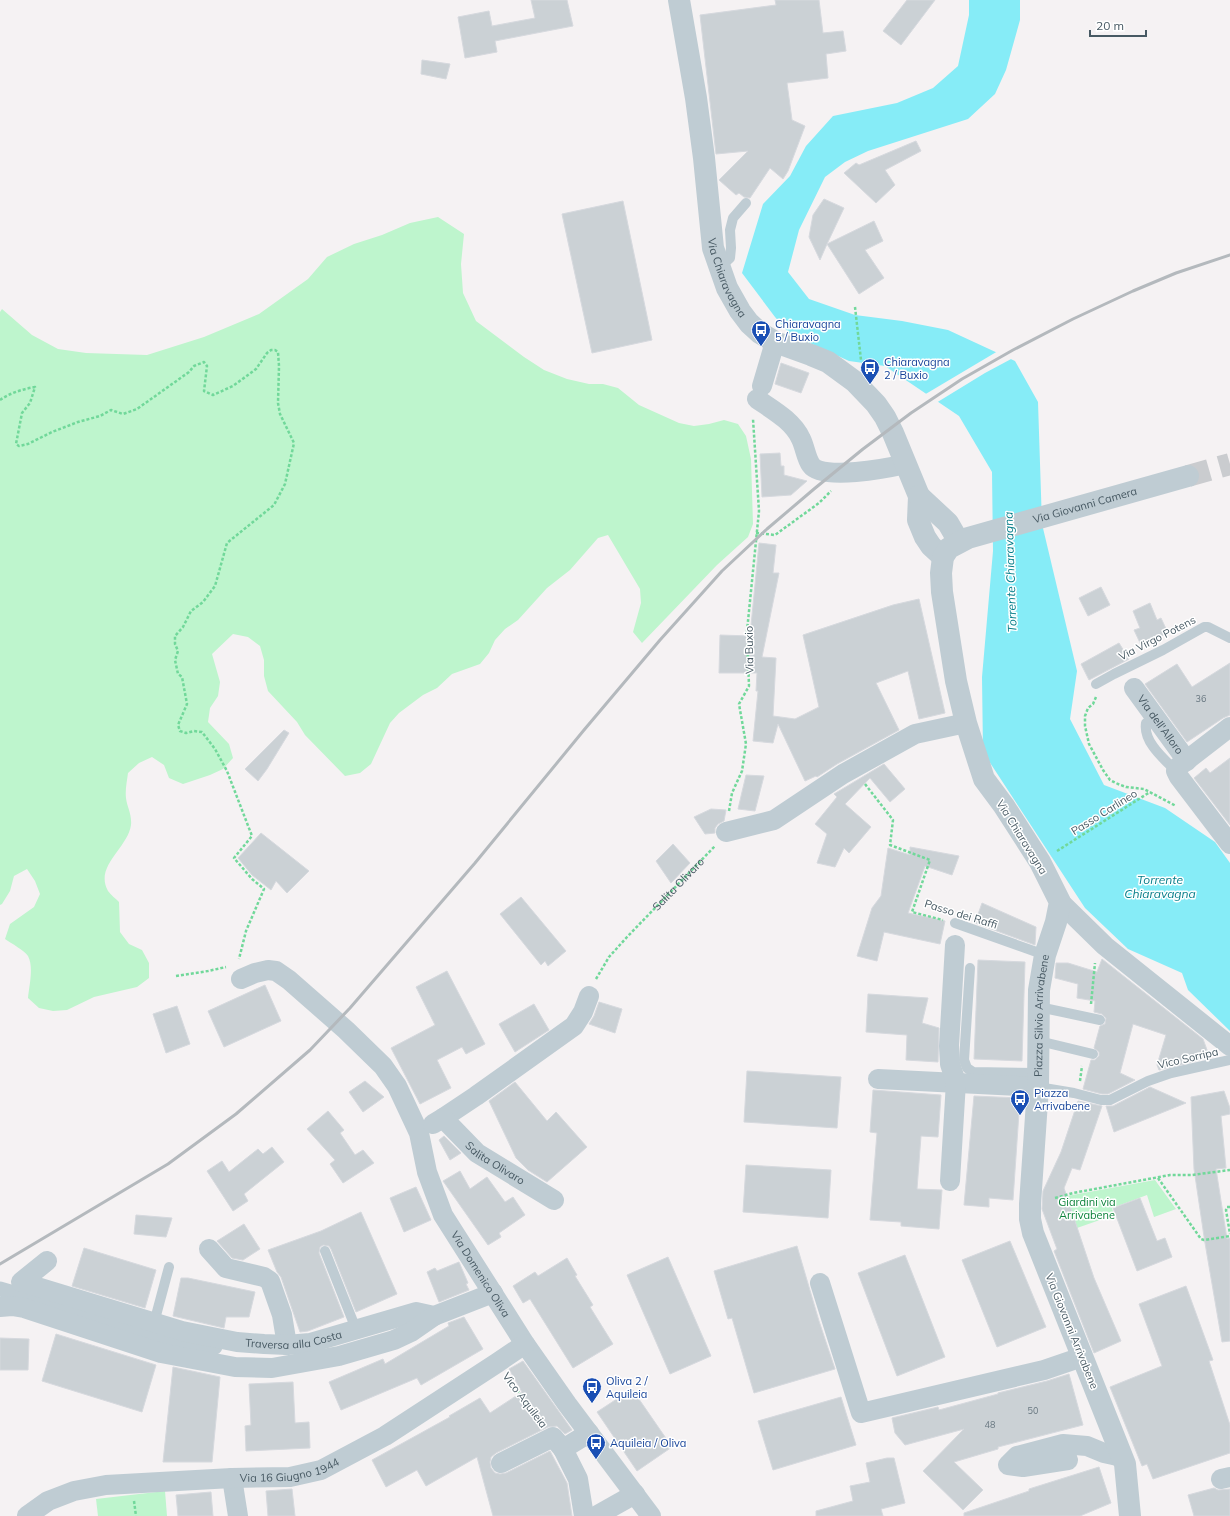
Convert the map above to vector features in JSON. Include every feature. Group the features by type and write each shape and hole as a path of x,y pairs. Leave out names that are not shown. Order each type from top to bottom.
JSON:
{"street":[{"name":"Via Chiaravagna","path":"679,0 699,120 713,248 727,288 748,323 760,333 775,342 811,354 828,362 864,391 885,417 919,496 918,520 925,537 931,546 943,557 941,573 942,592 956,681 966,723 984,779 1004,806 1040,862 1060,902 1105,946 1230,1046"},
{"path":"775,342 760,392 790,422 801,438 811,466 823,473 880,469 906,464"},
{"name":"Via Giovanni Camera","path":"968,538 1188,476"},
{"name":"Via Chiaravagna","path":"919,496 948,523 968,538"},
{"path":"943,557 949,548 968,538"},
{"name":"Via dell'Alloro","path":"1134,688 1181,766"},
{"path":"726,832 774,820 854,768 915,734 966,723"},
{"name":"Via dell'Alloro","path":"1230,727 1181,766 1179,777 1230,844"},
{"name":"Piazza Silvio Arrivabene","path":"1030,1204 1038,1080 1039,990 1045,955 1056,922 1060,902"},
{"path":"950,1181 956,1082 950,1064 949,1046 955,945"},
{"name":"Via Domenico Oliva","path":"236,970 255,973 268,970 276,971 289,980 346,1030 383,1066 397,1086 419,1133 427,1172 443,1215 525,1344 567,1404 634,1494"},
{"path":"419,1133 476,1096 574,1026 583,1012 589,996"},
{"path":"878,1078 956,1082 1038,1080"},
{"name":"Salita Olivaro","path":"443,1118 477,1153 554,1200"},
{"name":"Via Giovanni Arrivabene","path":"1030,1204 1030,1219 1033,1233 1125,1464 1130,1516"},
{"path":"47,1261 21,1282 182,1331 237,1342 287,1345 282,1315 270,1281 264,1277 226,1268 209,1249"},
{"path":"820,1283 861,1413 1044,1370 1082,1357"},
{"name":"Traversa alla Costa","path":"0,1289 178,1341 235,1351 282,1350 287,1345 310,1343 416,1312 434,1316"},
{"path":"0,1307 12,1306 24,1308 161,1353 235,1367 272,1368 339,1356 394,1340 411,1332 434,1316 493,1293"},
{"name":"Via 16 Giugno 1944","path":"27,1516 48,1501 74,1491 106,1484 232,1478 290,1477 321,1470 385,1436 525,1344"},
{"path":"584,1516 578,1479 558,1443 589,1433"},
{"name":"Vico Aquileia","path":"501,1463 558,1443"},
{"path":"1068,1460 1023,1467 1008,1465 1016,1456 1063,1444 1086,1446 1122,1456"},
{"path":"232,1478 238,1516"},
{"path":"596,1516 634,1494 651,1516"}],"lane":[{"path":"720,268 730,258 730,230 733,218 746,203"},
{"name":"Via Virgo Potens","path":"1096,684 1163,650 1204,627 1208,627 1230,638"},
{"path":"1146,723 1147,732 1153,745 1181,766"},
{"name":"Passo dei Raffi","path":"955,923 1045,955"},
{"name":"Vico Sorripa","path":"970,968 964,1060 967,1068 973,1072 1038,1080 1074,1093 1101,1100 1110,1100 1148,1081 1171,1072 1230,1060"},
{"path":"1039,1007 1100,1020"},
{"path":"1039,1041 1092,1054"},
{"path":"325,1251 356,1329"},
{"path":"154,1323 169,1267"}],"path":[{"path":"855,307 864,391"},
{"path":"0,400 7,395 35,387 30,403 22,413 16,444 19,446 28,444 52,432 78,422 100,416 111,410 123,414 137,409 189,372 194,366 204,362 207,366 204,391 213,395 233,386 256,369 267,353 271,350 278,352 278,403 280,414 294,443 286,484 274,505 227,543 214,586 203,602 192,611 183,627 175,636 175,644 178,651 176,660 178,674 182,678 187,704 178,725 180,731 186,733 194,731 202,732 215,749 227,771 252,836 243,849 234,858 252,879 264,888 263,894 246,931 236,970 208,971 176,976"},
{"name":"Via Buxio","path":"726,832 732,793 742,771 746,744 740,704 749,686 747,630 759,511 753,413 760,392"},
{"path":"756,533 775,535 819,503 852,472"},
{"name":"Passo Carlineo","path":"1040,862 1150,792 1144,789 1126,787 1110,780 1089,744 1086,735 1085,716 1088,708 1096,699 1094,688 1096,684"},
{"name":"Passo dei Raffi","path":"854,768 893,820 890,845 930,860 912,912 955,923"},
{"name":"Salita Olivaro","path":"589,996 609,957 638,925 708,854 726,832"},
{"path":"1055,1198 1073,1193 1170,1175 1192,1175 1230,1170"},
{"path":"1158,1178 1201,1239 1204,1240 1230,1235 1226,1210 1227,1207 1230,1207"},
{"name":"Vico Aquileia","path":"497,1363 558,1443"}],"green space":[{"path":"438,217 464,234 461,264 463,293 476,321 524,357 544,370 567,379 589,384 603,384 618,388 639,405 679,423 694,426 724,420 738,424 746,436 751,459 753,524 748,537 717,565 642,643 633,632 641,603 640,589 608,535 598,538 570,570 547,588 518,620 505,629 495,640 489,653 480,664 452,674 437,688 423,695 399,713 390,723 371,764 360,773 345,776 305,735 297,722 268,691 264,676 264,660 260,646 248,637 233,634 212,654 220,682 218,696 210,708 208,722 229,744 233,758 223,769 183,784 169,778 164,765 152,757 139,763 128,773 126,795 131,817 131,825 124,842 108,865 105,873 105,882 108,891 119,902 120,932 129,944 142,950 149,963 149,978 137,987 94,997 67,1010 53,1011 39,1008 28,998 31,971 30,960 21,949 5,939 10,924 34,907 40,894 35,881 27,869 14,876 10,891 0,905 0,312 2,309 32,335 58,349 86,353 147,355 204,337 259,314 308,279 327,257 354,244 382,235 410,223"},
{"name":"Giardini via Arrivabene","path":"1155,1180 1176,1209 1154,1217 1147,1195 1112,1208 1114,1215 1077,1228 1067,1196"},
{"path":"165,1491 167,1516 98,1516 96,1499"}],"water":[{"name":"Torrente Chiaravagna","path":"969,0 1020,0 1020,20 1006,70 995,94 968,119 868,151 845,162 825,177 799,230 788,272 809,299 855,315 902,321 948,330 1015,361 1038,402 1042,524 1077,671 1070,719 1104,785 1165,808 1215,842 1230,863 1230,1031 1188,990 1182,973 1128,949 1085,908 983,752 982,677 993,551 992,472 959,416 885,366 849,361 790,334 775,317 742,273 763,204 790,176 806,146 833,116 897,103 933,88 958,66 969,15"}],"pier":[{"path":"998,351 1013,358 936,403 924,395"}],"building":[{"path":"531,0 567,0 573,26 495,41 497,52 465,58 458,17 489,11 492,26 535,18"},
{"path":"775,0 819,0 823,33 843,31 846,51 826,54 828,78 787,83 792,120 805,126 788,171 783,179 770,168 750,198 744,197 739,193 736,195 719,180 748,151 716,154 700,15 776,5"},
{"path":"907,0 935,0 901,45 883,31"},
{"path":"422,60 450,64 446,79 421,74"},
{"path":"916,141 921,151 885,170 895,185 876,203 844,173 856,163 859,165"},
{"path":"824,199 844,208 820,260 809,237 813,215"},
{"path":"623,201 652,340 592,353 562,214"},
{"path":"874,221 883,241 865,250 884,278 859,294 827,244"},
{"path":"781,363 809,373 801,393 775,384"},
{"path":"780,453 781,466 784,466 784,475 807,481 791,495 762,497 760,454"},
{"path":"759,543 776,545 773,573 779,573 762,657 776,658 773,716 795,719 819,707 803,635 893,605 919,599 945,713 919,719 908,671 876,683 899,730 837,764 817,777 816,776 805,781 778,724 773,743 753,741 758,691 756,691 757,673 719,673 720,635 750,636"},
{"path":"1101,587 1110,605 1088,616 1079,598"},
{"path":"1150,603 1157,620 1161,618 1168,633 1141,645 1134,630 1140,628 1133,611"},
{"path":"1119,643 1129,659 1089,680 1081,664"},
{"path":"1230,663 1230,715 1187,742 1145,684 1177,664 1192,687"},
{"path":"284,730 289,733 258,781 245,769"},
{"path":"1230,758 1230,825 1194,778 1206,768 1210,773"},
{"path":"884,764 905,789 890,802 870,778 845,804 871,827 849,853 844,848 835,867 817,863 827,834 815,824 837,797 834,794"},
{"path":"746,775 764,776 755,811 738,809"},
{"path":"711,809 726,810 724,821 718,824 715,828 715,833 705,834 694,817"},
{"path":"261,833 309,871 287,893 276,881 271,890 252,875 238,858"},
{"path":"673,844 690,863 671,883 656,861"},
{"path":"910,847 959,856 952,875 925,866 908,913 945,921 940,944 884,932 877,961 857,956 872,908 881,896 888,848 910,855"},
{"path":"521,897 566,951 548,966 545,961 541,965 500,914"},
{"path":"982,903 1036,927 1035,945 975,923"},
{"path":"1102,959 1203,1039 1210,1058 1159,1070 1157,1065 1166,1035 1133,1024 1120,1073 1135,1080 1108,1094 1083,1089 1091,1060 1095,1060 1099,1056 1099,1052 1094,1048 1100,1026 1105,1024 1106,1018 1102,1014 1094,1012 1095,1001 1077,998 1078,984 1055,978 1056,963 1068,963 1097,972"},
{"path":"978,960 1025,962 1022,1061 974,1059"},
{"path":"447,971 485,1044 466,1054 462,1047 437,1060 451,1088 420,1104 391,1048 435,1025 416,987"},
{"path":"265,985 281,1021 224,1047 208,1011"},
{"path":"868,994 928,998 922,1023 939,1028 938,1062 906,1060 907,1035 866,1032"},
{"path":"599,1002 622,1009 615,1033 589,1024 594,1016"},
{"path":"534,1004 549,1030 515,1052 499,1024"},
{"path":"177,1006 190,1044 166,1053 153,1014"},
{"path":"747,1071 841,1077 837,1128 744,1122"},
{"path":"365,1081 384,1097 363,1112 349,1092"},
{"path":"515,1082 547,1121 556,1112 587,1147 547,1182 528,1170 516,1158 489,1101"},
{"path":"1150,1087 1186,1103 1114,1132 1106,1106 1113,1106"},
{"path":"873,1090 941,1095 938,1137 921,1136 917,1189 942,1190 939,1229 901,1226 901,1222 870,1220 877,1133 870,1132"},
{"path":"1224,1091 1230,1108 1230,1114 1221,1116 1226,1168 1216,1169 1227,1239 1230,1238 1230,1341 1222,1342 1194,1169 1191,1097"},
{"path":"974,1096 1020,1098 1013,1200 989,1198 989,1207 964,1205"},
{"path":"1078,1101 1102,1106 1080,1170 1072,1168 1064,1188 1094,1278 1121,1341 1094,1353 1054,1251 1057,1249 1042,1209 1043,1191 1061,1152"},
{"path":"328,1111 344,1130 340,1133 355,1155 363,1150 374,1163 343,1183 330,1164 335,1160 307,1129"},
{"path":"444,1136 461,1153 450,1160 439,1140"},
{"path":"272,1147 284,1162 244,1194 248,1201 233,1211 207,1171 222,1161 229,1172 258,1149 263,1154"},
{"path":"746,1165 831,1170 828,1218 743,1212"},
{"path":"460,1171 470,1189 487,1177 505,1202 513,1197 525,1215 499,1233 501,1237 488,1245 443,1181"},
{"path":"416,1187 431,1220 404,1232 390,1198"},
{"path":"1140,1198 1157,1241 1165,1238 1172,1257 1137,1271 1113,1208"},
{"path":"361,1212 397,1294 356,1312 331,1249 329,1246 323,1245 320,1247 319,1253 344,1317 308,1331 300,1332 281,1277 277,1272 268,1250 321,1231"},
{"path":"136,1215 172,1218 166,1237 134,1234"},
{"path":"244,1224 260,1249 243,1260 232,1258 217,1241"},
{"path":"1010,1241 1046,1327 997,1347 962,1260"},
{"path":"797,1246 835,1369 754,1393 732,1318 728,1319 714,1271"},
{"path":"84,1248 156,1270 145,1308 72,1286"},
{"path":"905,1255 945,1357 897,1376 858,1273"},
{"path":"668,1257 711,1356 670,1374 627,1275"},
{"path":"567,1258 577,1275 575,1276 593,1305 590,1307 613,1344 573,1368 530,1299 523,1303 513,1286 535,1272 538,1276"},
{"path":"459,1262 468,1283 466,1284 469,1290 439,1302 427,1272 435,1268 437,1271"},
{"path":"181,1278 188,1278 255,1292 249,1317 226,1317 224,1328 173,1316"},
{"path":"1186,1286 1213,1360 1209,1361 1230,1425 1230,1453 1153,1479 1147,1464 1142,1466 1110,1387 1162,1366 1139,1304"},
{"path":"464,1317 483,1349 421,1385 417,1378 341,1410 329,1382 383,1359 385,1364 449,1326 448,1323"},
{"path":"56,1334 156,1365 142,1412 42,1381"},
{"path":"0,1338 29,1339 28,1370 0,1370"},
{"path":"523,1361 572,1430 565,1434 557,1426 548,1427 496,1453 491,1457 491,1468 495,1473 506,1473 550,1451 567,1483 572,1516 493,1516 477,1457 426,1486 417,1470 386,1487 372,1460 450,1417 449,1416 480,1398 490,1413 522,1392 509,1369"},
{"path":"173,1367 220,1377 212,1462 163,1462"},
{"path":"1069,1374 1083,1425 998,1447 998,1449 954,1462 983,1490 963,1510 923,1471 964,1429 905,1445 895,1433 892,1418 938,1407 939,1410"},
{"path":"293,1382 295,1423 309,1422 310,1448 246,1451 245,1426 251,1425 249,1384"},
{"path":"632,1389 672,1447 637,1471 597,1412"},
{"path":"841,1397 856,1445 773,1470 758,1421"},
{"path":"887,1458 894,1458 905,1503 881,1509 883,1516 816,1516 816,1511 853,1501 850,1486 870,1482 866,1463"},
{"path":"1099,1467 1111,1503 1080,1516 964,1516 964,1513 1029,1491 1029,1489"},
{"path":"1214,1488 1218,1490 1230,1489 1230,1516 1194,1516 1188,1495"},
{"path":"292,1489 295,1516 268,1516 266,1491"},
{"path":"211,1492 213,1516 178,1516 176,1495"}],"tunnel":[{"path":"1188,476 1230,464"}],"railway":[{"path":"0,1264 168,1164 236,1114 310,1050 350,1008 475,863 660,640 722,571 767,529 814,489 863,449 911,413 962,379 1013,350 1073,319 1133,291 1176,273 1230,255"}],"place":[{"name":"Chiaravagna 5 / Buxio","path":"761,347"},
{"name":"Chiaravagna 2 / Buxio","path":"870,385"},
{"name":"Piazza Arrivabene","path":"1020,1116"},
{"name":"Oliva 2 / Aquileia","path":"592,1404"},
{"name":"Aquileia / Oliva","path":"596,1460"}]}
